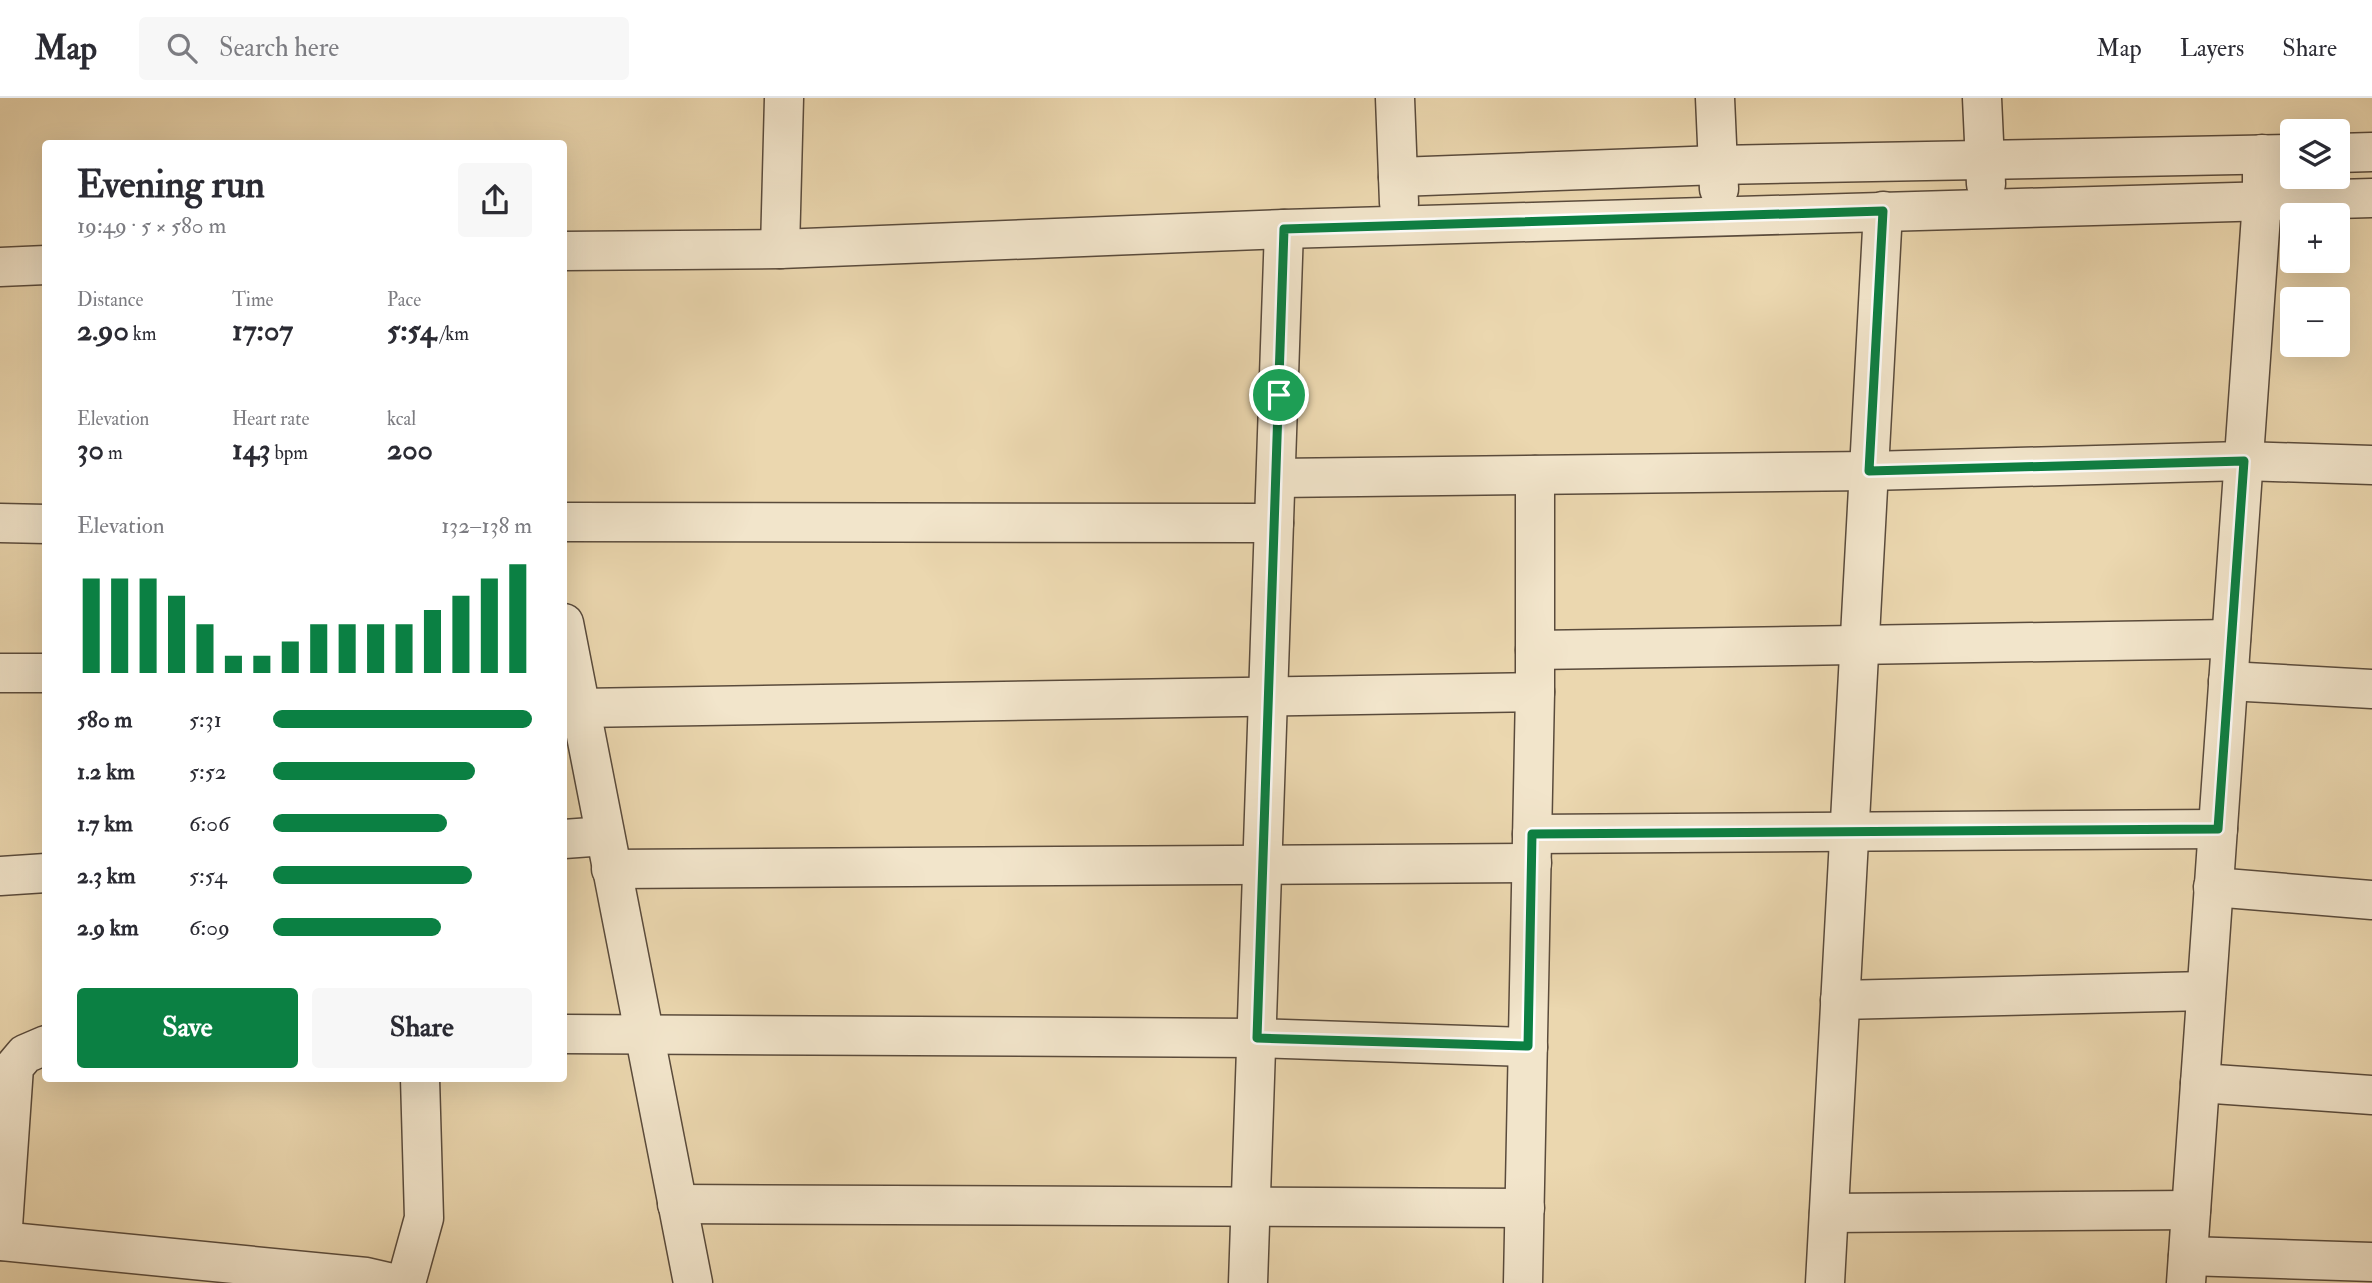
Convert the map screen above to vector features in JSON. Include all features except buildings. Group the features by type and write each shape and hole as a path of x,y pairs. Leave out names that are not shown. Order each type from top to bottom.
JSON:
{"street":[{"path":"780,249 784,98"},
{"path":"1395,98 1399,226"},
{"path":"1715,98 1720,216"},
{"path":"1982,98 1987,207"},
{"path":"2350,153 2372,152"},
{"path":"1398,177 1718,165 2277,154 2262,201 2187,1270 2372,1262"},
{"path":"567,251 780,249 1284,229 2372,198"},
{"path":"1825,1283 1883,211"},
{"path":"1248,1283 1284,229"},
{"path":"0,267 42,265"},
{"path":"1276,478 1869,471 2244,461 2372,465"},
{"path":"1523,1283 1535,692 1535,475"},
{"path":"567,522 1274,523"},
{"path":"0,523 42,524"},
{"path":"1535,650 2231,639"},
{"path":"568,671 580,708 693,1283"},
{"path":"0,673 42,673"},
{"path":"2228,681 2372,689"},
{"path":"580,708 1535,692"},
{"path":"567,840 608,852 1263,865 1850,832 2218,829"},
{"path":"0,876 42,873"},
{"path":"2213,887 2372,900"},
{"path":"1840,1000 2206,991"},
{"path":"567,1034 643,1032 1257,1038 1528,1046"},
{"path":"42,1047 25,1054 14,1067 1,1241 270,1275 392,1283"},
{"path":"406,1283 424,1218 420,1082"},
{"path":"2200,1083 2372,1095"},
{"path":"677,1204 1525,1208"},
{"path":"1829,1213 2190,1210"}],"route":[{"path":"1883,211 1869,471 2244,461 2218,829 1532,834 1528,1046 1257,1038 1279,395 1284,229 1883,211"}]}
